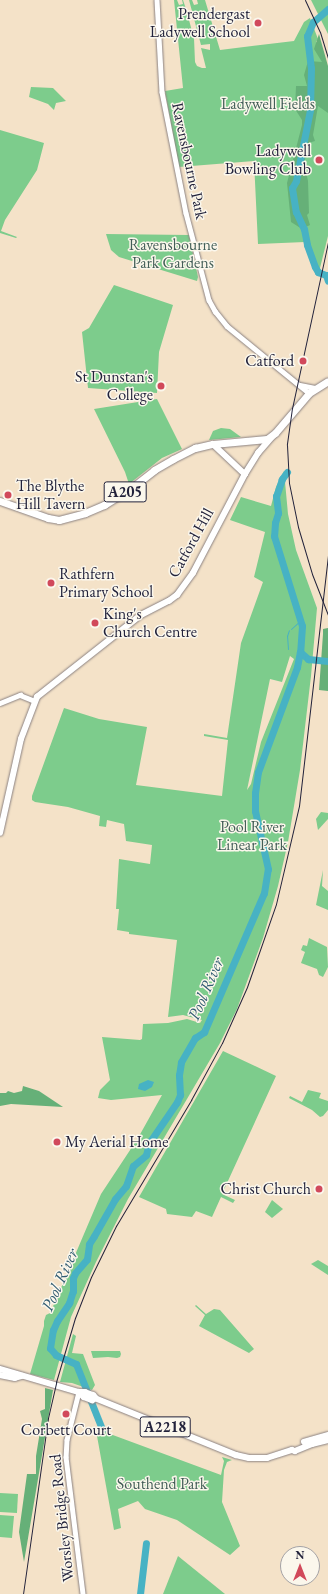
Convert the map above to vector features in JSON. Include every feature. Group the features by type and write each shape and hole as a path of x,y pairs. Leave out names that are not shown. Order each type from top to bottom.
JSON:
{"highway":[{"name":"Catford Hill","path":"275,432 309,393 328,380"},
{"path":"264,440 275,432"},
{"name":"A205","path":"0,501 48,518 59,520 74,517 104,505 173,459 195,448 213,444 264,440"}],"main road":[{"name":"Catford Hill","path":"258,453 275,432"},
{"name":"Catford Hill","path":"35,700 42,692 64,677 141,615 169,601 177,595 193,573 244,474 258,453 264,440"},
{"path":"213,444 244,474"},
{"path":"0,833 21,739 35,700"},
{"name":"A2218","path":"0,1369 79,1392 85,1392 240,1456 263,1459 328,1440"},
{"name":"A2218","path":"0,1375 15,1378 22,1376"},
{"name":"A2218","path":"79,1392 84,1397 92,1400 94,1396"},
{"name":"A2218","path":"292,1450 303,1443 328,1435"}],"street":[{"name":"Ravensbourne Park","path":"157,0 162,92 186,213 209,300 215,311 227,326 269,362 300,384 309,393"},
{"name":"Ravensbourne Park","path":"300,384 315,388"},
{"path":"0,703 20,695 35,700"},
{"name":"Worsley Bridge Road","path":"79,1392 67,1440 66,1457 83,1594"}],"green space":[{"name":"Ladywell Fields","path":"174,0 177,0 179,5 183,4 183,0 186,9 184,9 183,6 179,8 181,14 187,13 194,38 195,62 197,66 202,68 206,68 201,48 210,50 210,44 201,45 189,0 192,0 194,5 198,4 197,0 205,0 220,50 294,41 304,22 310,18 318,39 316,42 320,45 328,71 328,236 318,276 311,262 305,242 258,244 254,161 179,167 165,91 183,88"},
{"path":"311,0 328,0 328,34"},
{"path":"319,34 328,66 328,113 318,106 313,135 315,141 308,143 303,170 306,171 308,181 309,213 307,215 310,225 302,229 291,222 287,183 302,125 302,120 295,109 296,86 307,86 304,75 308,61 322,62 314,49"},
{"path":"31,87 53,88 66,101 56,103 54,110 48,104 29,97"},
{"path":"0,130 44,143 37,170 5,220 1,231 17,237 16,238 0,233"},
{"name":"Ravensbourne Park Gardens","path":"106,234 189,235 198,277 197,281 119,257 111,250"},
{"path":"114,285 173,305 159,352 157,393 88,388 82,332 89,328"},
{"path":"157,399 182,449 162,458 129,484 125,472 94,409"},
{"path":"221,428 230,429 241,437 209,440 213,431"},
{"name":"Pool River Linear Park","path":"284,471 288,514 296,550 317,608 300,770 288,842 278,886 263,938 237,1009 220,1043 128,1199 96,1262 71,1317 54,1380 30,1374 46,1315 50,1313 101,1194 138,1138 162,1095 111,1100 98,1098 100,1090 110,1080 102,1037 140,1040 142,1039 143,1024 168,1023 187,1019 200,1023 202,1020 183,1015 168,1017 177,940 129,934 129,932 117,930 119,909 116,909 119,859 150,864 152,845 126,841 124,824 107,820 106,827 99,826 100,816 68,807 35,802 32,800 32,796 64,708 99,719 147,727 136,785 222,796 228,740 204,736 204,734 227,738 241,643 263,582 254,577 265,532 230,520 241,497 271,506 276,487","holes":["290,656 294,659 261,742 251,784 247,790 270,679 282,682"]},
{"path":"328,628 328,691 319,690 323,629"},
{"path":"321,812 328,813 328,819 318,830 316,819"},
{"path":"323,870 322,886 328,891 328,910 316,905"},
{"path":"309,938 327,947 328,967 323,977 319,975 317,969 301,963 305,952 301,950 303,945 307,946"},
{"path":"223,1051 276,1076 222,1194 235,1200 233,1203 221,1197 212,1217 196,1211 192,1217 167,1214 166,1209 139,1197"},
{"path":"23,1086 39,1091 63,1107 11,1104 0,1106 0,1093 6,1093 8,1091 14,1093 22,1091"},
{"path":"308,1090 321,1093 319,1098 328,1101 328,1110 323,1116 320,1117 312,1110 289,1098 290,1096 302,1102"},
{"path":"272,1200 283,1209 272,1218 265,1212"},
{"path":"318,1260 328,1266 328,1275 311,1264"},
{"path":"196,1305 206,1314 214,1309 220,1310 254,1349 249,1353 199,1326 205,1315 195,1306"},
{"path":"73,1334 76,1336 72,1353 83,1354 95,1385 92,1390 72,1383 60,1382"},
{"path":"91,1351 120,1351 121,1354 120,1357 117,1358 93,1358"},
{"path":"45,1388 53,1390 24,1562 19,1532 27,1474 36,1474 36,1456 42,1419 40,1411 45,1409"},
{"name":"Southend Park","path":"102,1431 221,1475 224,1461 222,1457 232,1460 227,1462 224,1470 222,1502 240,1546 230,1555 177,1520 145,1509 138,1501 118,1509 121,1528 114,1530 97,1436"},
{"path":"0,1493 18,1494 17,1513 0,1512"},
{"path":"0,1515 14,1516 12,1538 0,1537"},
{"path":"178,1556 225,1594 163,1594"}],"water":[{"path":"148,1080 154,1082 152,1087 145,1091 138,1089 139,1084"}],"waterway":[{"path":"328,9 313,22 307,36 311,68 310,110 296,181 292,188 296,212 304,229 307,245 315,267 318,272 326,275 328,281"},
{"path":"287,472 282,479 276,496 278,513 275,523 274,536 302,626 300,652 308,659 328,661"},
{"path":"291,629 300,621"},
{"path":"288,649 287,636 289,630"},
{"name":"Pool River","path":"102,1429 76,1364 56,1355 50,1348 53,1330 69,1303 73,1291 73,1278 75,1273 87,1259 89,1244 115,1199 126,1186 133,1166 146,1155 149,1143 177,1102 180,1095 179,1075 181,1062 195,1038 204,1032 264,893 268,869 255,811 255,793 258,772 297,667 300,652"},
{"name":"Pool River","path":"140,1594 146,1543"}],"railway":[{"path":"305,0 320,32 328,59"},
{"path":"328,242 292,408 287,445 289,483 298,527 312,574 328,615"},
{"path":"23,1594 48,1418 56,1382 75,1318 91,1277 116,1226 191,1100 222,1043 247,987 276,904 299,806 328,555"}],"place":[{"name":"Prendergast Ladywell School","path":"258,23"},
{"name":"Ladywell Bowling Club","path":"319,160"},
{"name":"Catford","path":"303,361"},
{"name":"St Dunstan's College","path":"161,386"},
{"name":"The Blythe Hill Tavern","path":"8,495"},
{"name":"Rathfern Primary School","path":"51,583"},
{"name":"King's Church Centre","path":"95,623"},
{"name":"My Aerial Home","path":"57,1142"},
{"name":"Christ Church","path":"319,1189"},
{"name":"Corbett Court","path":"66,1414"}]}
